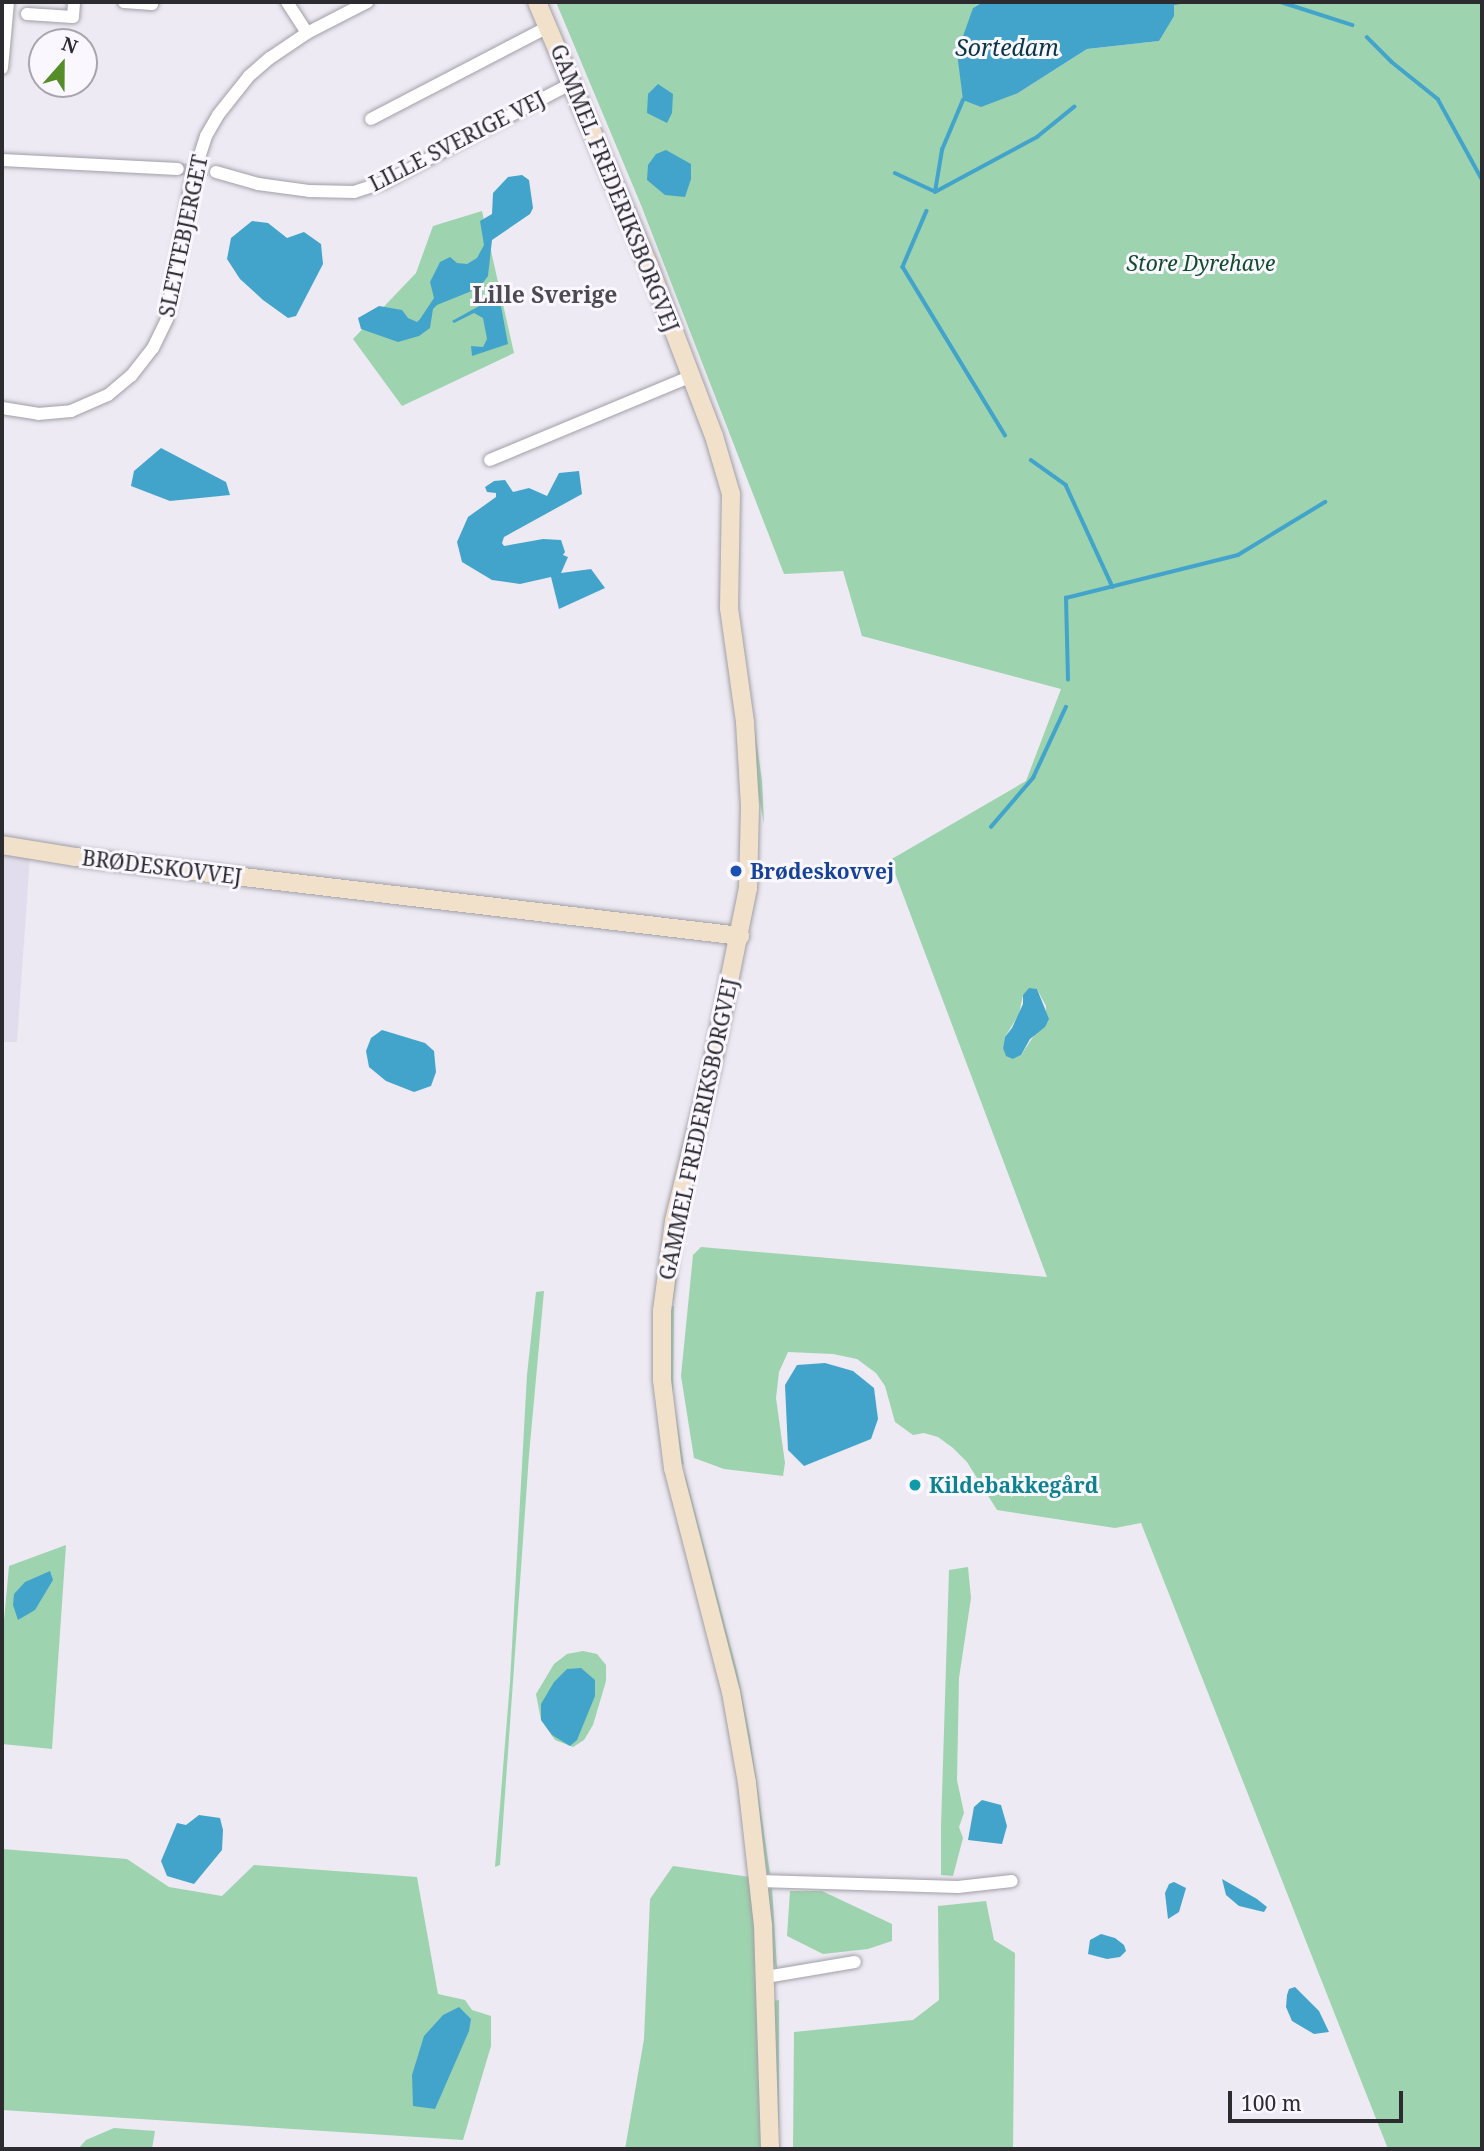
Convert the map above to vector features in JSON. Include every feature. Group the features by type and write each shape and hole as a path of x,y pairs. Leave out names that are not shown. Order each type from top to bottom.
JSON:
{"street":[{"path":"2,68 8,2"},
{"path":"27,14 73,18 74,2"},
{"path":"124,2 152,2"},
{"path":"287,2 307,33"},
{"name":"SLETTEBJERGET","path":"2,408 38,414 71,411 108,395 131,376 153,348 167,319 191,183 206,136 232,95 249,76 307,33 367,2"},
{"name":"GAMMEL FREDERIKSBORGVEJ","path":"537,2 645,254 724,466 732,501 729,608 742,687 750,807 748,888 740,936 674,1221 662,1311 662,1380 673,1468 731,1692 747,1783 759,1881 766,1977 770,2149"},
{"path":"371,119 548,27"},
{"name":"LILLE SVERIGE VEJ","path":"216,172 258,184 309,191 355,192 385,182 572,83"},
{"path":"2,160 177,169"},
{"path":"490,460 692,376"},
{"name":"BRØDESKOVVEJ","path":"2,845 75,857 740,936"},
{"path":"759,1881 958,1887 1012,1881"},
{"path":"766,1977 855,1962"}],"shaded area":[{"path":"2,851 30,855 17,1042 2,1042"}],"green space":[{"name":"Store Dyrehave","path":"556,2 983,2 973,8 1018,93 1087,49 1159,41 1174,2 1482,2 1482,2149 1388,2149 1141,1523 1115,1528 997,1510 967,1462 953,1448 938,1437 924,1433 913,1435 895,1422 885,1386 876,1373 857,1359 833,1354 788,1352 779,1372 776,1398 785,1463 783,1476 724,1469 694,1458 681,1376 693,1255 701,1247 1047,1277 890,860 1026,781 1061,689 862,636 843,571 784,574 641,205","holes":["1037,989 1046,1006 1045,1027 1037,1031 1021,1055 1013,1059 1003,1048 1005,1037 1019,1014 1023,995"]},
{"path":"482,211 514,353 402,406 353,339 416,273 433,226"},
{"path":"738,610 762,781 764,824 754,770"},
{"path":"737,988 683,1237 673,1301 671,1301 679,1226"},
{"path":"544,1291 529,1455 500,1865 495,1867 510,1682 527,1375 536,1292"},
{"path":"669,1306 674,1306 673,1396 684,1465 680,1463 668,1376"},
{"path":"685,1474 737,1671 750,1736 770,1874 767,1873 749,1757 682,1479"},
{"path":"66,1545 52,1749 2,1744 2,1642 9,1566"},
{"path":"968,1567 971,1598 959,1678 957,1780 964,1813 959,1827 963,1838 953,1876 941,1875 949,1570"},
{"path":"583,1651 597,1654 606,1665 606,1681 593,1725 584,1740 573,1747 555,1740 541,1720 536,1694 554,1664 567,1654"},
{"path":"2,1849 127,1859 169,1887 222,1896 254,1865 417,1877 438,1994 465,2000 472,2010 491,2016 491,2046 463,2140 2,2110"},
{"path":"673,1866 750,1877 759,1978 761,2149 625,2149 644,2039 650,1899"},
{"path":"772,1888 777,1969 773,1963 768,1890"},
{"path":"790,1891 822,1891 892,1924 892,1941 868,1949 823,1954 787,1936"},
{"path":"986,1901 994,1940 1015,1953 1013,2149 793,2149 794,2032 913,2020 939,2000 938,1906"},
{"path":"779,2000 779,2149 777,2149 774,2001"},
{"path":"114,2128 155,2131 152,2149 78,2149 86,2140"}],"water":[{"name":"Sortedam","path":"983,2 1174,2 1174,16 1159,41 1087,49 1018,93 981,107 963,100 957,53 973,8"},
{"path":"658,84 673,94 672,113 667,123 647,113 648,94"},
{"path":"666,150 691,164 691,179 685,197 665,195 647,180 648,165 656,154"},
{"path":"522,175 529,180 533,208 530,214 492,240 488,276 479,288 437,305 433,309 430,328 419,336 398,342 361,329 358,318 379,306 402,310 408,318 417,322 434,298 430,282 440,262 450,257 457,263 467,264 477,258 484,245 480,221 492,214 493,193 508,177"},
{"path":"252,221 268,223 287,238 304,232 321,244 323,264 296,316 288,318 263,300 240,279 227,259 231,238"},
{"path":"492,299 501,306 508,344 472,356 471,346 483,347 487,339 483,318 474,313 454,323 452,321"},
{"path":"161,448 226,482 230,495 170,501 131,486 134,471"},
{"path":"579,471 582,494 504,537 502,543 504,546 543,539 561,540 565,552 563,555 568,557 561,573 591,569 605,588 559,609 551,577 520,584 492,580 462,562 457,542 468,517 496,497 496,493 487,492 485,487 494,481 505,480 513,492 529,488 547,496 559,473"},
{"path":"1029,988 1037,989 1049,1019 1045,1027 1030,1039 1021,1055 1013,1059 1006,1056 1003,1048 1005,1037 1012,1028 1023,1004 1023,995"},
{"path":"382,1030 425,1043 434,1051 436,1072 431,1086 414,1092 386,1081 369,1067 366,1051 371,1038"},
{"path":"825,1363 853,1371 874,1388 878,1419 871,1439 804,1466 788,1450 785,1385 797,1365"},
{"path":"50,1571 53,1580 35,1610 18,1620 13,1605 14,1594 25,1582"},
{"path":"581,1668 595,1680 595,1696 577,1740 570,1746 552,1735 541,1720 541,1704 554,1682 567,1669"},
{"path":"982,1800 1001,1805 1007,1826 1002,1844 968,1840 974,1807"},
{"path":"199,1815 220,1818 223,1830 222,1850 194,1884 167,1876 161,1861 177,1823 186,1825"},
{"path":"1222,1879 1257,1899 1267,1907 1264,1912 1239,1906 1226,1895"},
{"path":"1174,1882 1186,1888 1179,1912 1168,1919 1165,1893 1169,1884"},
{"path":"1101,1934 1115,1938 1124,1945 1126,1951 1120,1957 1107,1959 1088,1954 1090,1940"},
{"path":"1295,1987 1319,2011 1329,2032 1314,2034 1292,2021 1286,2007 1287,1995 1289,1989"},
{"path":"459,2007 471,2019 469,2031 435,2109 413,2106 412,2075 424,2036 443,2015"}],"waterway":[{"path":"1175,3 1180,2"},
{"path":"1281,2 1352,25"},
{"path":"1367,37 1392,62 1438,99 1482,179"},
{"path":"935,192 942,150 963,100"},
{"path":"935,192 1037,137 1074,107"},
{"path":"895,173 934,191"},
{"path":"927,211 903,267 1005,435"},
{"path":"1031,460 1066,485 1113,587"},
{"path":"1068,680 1066,598 1238,555 1325,502"},
{"path":"991,827 1033,778 1066,707"}],"tunnel":[{"path":"178,169 216,172"}],"place":[{"name":"Brødeskovvej","path":"736,871"},
{"name":"Kildebakkegård","path":"915,1485"}],"district":[{"name":"Lille Sverige","path":"545,294"}]}
